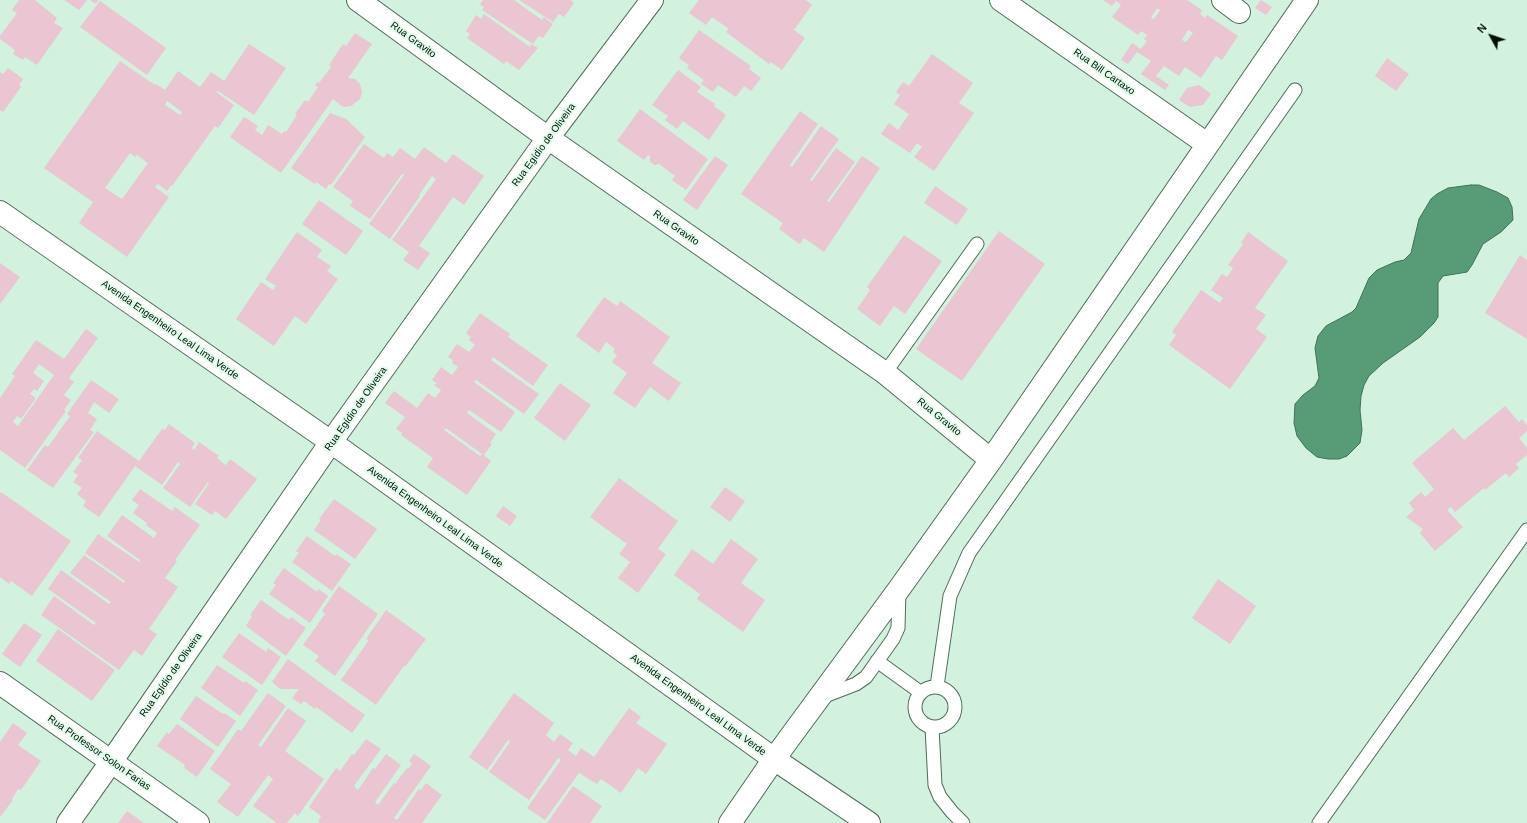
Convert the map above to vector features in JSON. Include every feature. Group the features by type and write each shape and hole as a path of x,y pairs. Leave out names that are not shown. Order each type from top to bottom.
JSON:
{"street":[{"name":"Rua Gravito","path":"358,0 548,138 886,374 991,460"},
{"name":"Rua Egídio de Oliveira","path":"68,823 112,762 331,442 548,138 652,0"},
{"name":"Rua Bill Cartaxo","path":"1001,0 1207,144"},
{"path":"730,823 774,759 899,589 991,460 1307,0"},
{"name":"Avenida Engenheiro Leal Lima Verde","path":"0,212 331,442 774,759 869,823"},
{"name":"Rua Professor Solon Farias","path":"0,683 198,823"}],"lane":[{"path":"937,686 950,596 969,553 1295,90"},
{"path":"886,374 977,244"},
{"path":"1319,823 1527,530"},
{"path":"819,698 856,684 866,677 893,639 898,628 899,589"},
{"path":"877,661 920,692"},
{"path":"937,686 946,689 952,696 955,705 954,714 949,722 941,727 932,728 923,724 917,718 914,709 915,700 920,692 928,687 937,686"},
{"path":"932,728 935,785 944,802 963,823"}],"shaded area":[{"path":"1479,185 1508,198 1512,207 1513,220 1501,232 1483,244 1467,272 1443,276 1438,283 1438,317 1434,323 1420,337 1383,363 1369,376 1364,385 1361,396 1360,410 1362,430 1360,443 1347,456 1339,459 1317,457 1306,448 1297,436 1294,423 1295,404 1303,395 1315,386 1319,378 1315,348 1318,336 1326,326 1352,312 1356,308 1369,278 1377,270 1395,262 1404,260 1411,253 1419,219 1431,199 1448,188"}],"building":[{"path":"19,0 35,0 57,18 54,23 63,28 37,65 25,57 23,60 13,54 15,50 0,39 0,36 17,13 12,10"},
{"path":"64,0 87,0 79,10"},
{"path":"90,0 98,0 96,4"},
{"path":"483,0 514,0 542,20 544,17 553,24 543,38 539,36 533,44 482,10 484,7 480,4"},
{"path":"519,0 570,0 574,3 564,17 559,14 553,22"},
{"path":"699,0 806,0 812,5 794,30 805,38 782,70 771,62 769,64 726,32 729,29 712,17 706,25 689,13"},
{"path":"1103,0 1187,0 1202,10 1200,14 1205,18 1207,15 1238,36 1222,60 1216,56 1201,78 1185,67 1179,76 1164,66 1156,76 1169,85 1165,90 1141,74 1151,61 1137,52 1128,64 1121,60 1132,43 1141,49 1147,41 1144,39 1147,35 1141,31 1138,35 1112,17 1121,5 1116,1 1112,6","holes":["1157,8 1160,10 1154,19 1151,18","1188,30 1193,33 1186,42 1182,40"]},
{"path":"1261,0 1272,7 1266,15 1255,8"},
{"path":"100,1 166,48 147,75 80,27"},
{"path":"484,14 530,47 531,44 538,48 519,70 506,61 504,64 467,38 470,34 466,31 476,15 481,19"},
{"path":"699,30 751,66 749,69 761,78 751,91 744,86 736,97 718,85 713,92 701,84 704,80 687,68 689,65 679,58"},
{"path":"355,33 372,44 348,78 355,79 360,84 362,92 360,99 351,106 344,107 333,99 281,173 230,137 244,117 258,126 255,130 262,135 268,125 282,134 284,131 286,132 297,115 295,114 305,100 308,102 318,87 315,85 317,82 319,83 331,67 329,65 343,44 346,46"},
{"path":"249,44 286,68 254,115 218,91 216,92 234,105 218,128 215,126 172,186 171,185 167,191 158,184 155,187 169,197 127,257 79,223 93,202 44,168 120,61 155,85 156,84 165,90 178,71 200,87 211,72 224,81","holes":["167,101 182,112 180,115 165,105","130,153 135,157 137,155 148,163 122,199 105,188"]},
{"path":"932,54 973,83 959,103 974,113 934,171 914,157 922,147 917,143 910,153 881,134 889,123 898,130 909,114 894,104 900,95 896,92 903,82 909,86"},
{"path":"1387,58 1409,74 1396,91 1375,76"},
{"path":"8,68 23,79 19,85 21,87 3,112 0,110 0,72 3,74"},
{"path":"678,70 701,87 697,92 715,104 714,106 726,115 709,140 683,121 677,129 665,120 668,116 652,105"},
{"path":"1199,85 1211,94 1203,105 1190,107 1179,100 1187,88"},
{"path":"640,109 708,159 686,190 672,180 675,176 659,164 655,165 650,162 650,156 648,155 644,160 617,141"},
{"path":"800,111 818,124 790,165 792,167 821,126 839,139 810,180 812,181 836,148 855,162 827,201 829,202 862,156 880,168 824,252 804,238 800,244 798,243 779,229 783,223 741,194"},
{"path":"330,113 346,119 365,137 331,185 329,184 326,189 316,182 315,184 291,168"},
{"path":"364,144 384,158 387,153 393,157 400,148 415,159 424,147 446,163 453,154 484,176 464,205 453,197 419,246 430,253 418,270 403,260 409,252 392,240 436,179 432,176 390,239 369,224 404,175 402,174 370,219 350,206 353,201 333,187"},
{"path":"715,156 728,165 697,210 683,200"},
{"path":"935,186 968,209 957,225 924,203"},
{"path":"319,200 363,231 346,255 302,224"},
{"path":"999,231 1045,264 962,381 916,349"},
{"path":"297,232 322,250 317,257 331,266 327,271 338,279 306,324 295,316 274,346 236,319 261,282 273,290 276,286 265,279"},
{"path":"1248,232 1288,261 1255,308 1266,315 1256,329 1267,337 1230,389 1169,345 1176,335 1172,332 1201,290 1220,303 1223,298 1211,290 1222,274 1227,277 1233,268 1228,265 1243,244 1241,243"},
{"path":"904,235 942,261 905,314 894,306 880,326 857,309 870,290 867,287"},
{"path":"1520,255 1527,260 1527,339 1485,313"},
{"path":"0,263 20,277 0,304"},
{"path":"604,297 617,306 620,301 670,337 652,363 681,383 669,401 650,387 635,408 613,393 627,373 612,362 617,355 613,352 615,349 606,342 599,353 576,336"},
{"path":"480,313 510,334 508,337 548,365 533,386 493,357 491,360 539,394 524,414 476,380 474,382 515,412 501,432 469,410 467,413 496,434 490,443 492,444 484,455 491,461 467,495 427,467 433,458 401,435 402,433 396,429 405,417 385,403 394,391 417,408 428,393 435,398 441,390 434,385 437,383 432,380 441,367 452,375 458,367 452,363 453,360 448,357 457,344 469,352 475,345 469,340 471,337 466,333","holes":["446,428 482,454 480,456 444,430"]},
{"path":"86,329 98,338 69,378 74,382 64,395 71,400 64,410 66,411 25,468 0,450 0,398 15,376 12,374 36,340 64,359","holes":["39,364 54,375 18,426 13,422 17,416 21,419 36,398 30,394 34,389 37,391 44,381 33,373"]},
{"path":"91,380 119,399 109,413 94,402 88,413 97,419 90,430 94,432 53,488 27,470 45,445 48,447 70,416 67,414"},
{"path":"560,383 591,405 565,441 534,418"},
{"path":"1505,406 1519,422 1522,419 1527,425 1527,431 1519,438 1527,448 1527,455 1516,464 1519,468 1509,477 1506,473 1485,490 1484,488 1455,512 1451,507 1447,510 1463,527 1435,551 1420,533 1423,529 1406,517 1414,510 1409,503 1421,492 1425,497 1434,489 1412,463 1453,428 1464,440"},
{"path":"169,424 195,443 192,448 194,450 199,442 219,456 217,458 224,464 226,465 230,459 257,479 226,519 215,511 212,515 195,504 209,483 208,482 190,507 163,488 180,464 178,462 162,485 135,466 99,517 83,506 86,501 77,494 82,488 73,482 78,475 73,472 82,460 78,458 97,431 139,461 162,429 165,430"},
{"path":"619,478 678,521 658,549 666,554 638,593 618,578 630,562 619,554 627,544 590,517"},
{"path":"725,487 745,501 730,522 710,507"},
{"path":"140,489 172,511 175,507 200,525 175,560 177,561 165,578 178,587 149,629 157,634 142,656 134,650 119,670 41,615 54,596 94,625 96,623 48,589 61,570 109,604 111,602 70,573 84,555 124,583 125,581 85,553 98,534 139,562 140,560 107,536 122,515 154,538 157,533 146,525 147,523 133,513 139,505 132,500"},
{"path":"1,492 71,541 32,596 11,581 9,584 0,577"},
{"path":"334,499 377,529 355,559 314,530 321,520 319,519"},
{"path":"503,506 517,516 510,526 496,516"},
{"path":"307,536 335,556 336,554 351,564 332,591 292,562 299,553 296,551"},
{"path":"731,539 758,559 741,583 765,600 743,632 697,599 700,594 674,575 692,549 713,564"},
{"path":"284,568 317,592 318,589 328,596 310,623 269,594 276,585 273,583"},
{"path":"1218,579 1256,606 1230,644 1192,618"},
{"path":"339,586 378,614 335,676 315,661 319,656 303,645 325,614 322,611"},
{"path":"261,600 289,620 291,617 306,628 286,656 246,626 252,616 250,615"},
{"path":"386,610 426,639 405,667 404,666 376,705 341,680 369,640 366,639"},
{"path":"24,623 42,635 20,667 2,654"},
{"path":"58,629 115,670 92,701 36,661"},
{"path":"239,633 266,652 268,648 281,657 262,685 222,657"},
{"path":"288,659 365,715 352,733 316,707 315,709 304,701 301,704 292,698 299,689 280,689 272,682"},
{"path":"217,665 244,683 245,681 258,690 240,716 201,688"},
{"path":"268,693 286,706 258,745 261,747 288,708 306,721 285,751 324,779 298,816 295,813 287,823 277,823 253,806 273,779 268,775 238,817 217,802 231,784 210,769 238,729 241,731"},
{"path":"514,693 554,723 546,735 554,742 560,734 573,743 568,750 576,756 581,748 594,757 629,708 641,717 636,723 667,744 646,774 638,768 621,793 601,779 597,784 579,773 545,820 527,808 561,760 558,758 529,800 489,772 510,742 508,740 487,770 469,757"},
{"path":"196,696 236,721 218,747 180,719"},
{"path":"13,723 27,733 18,745 41,761 21,790 18,789 12,799 13,800 0,817 0,742"},
{"path":"177,724 215,751 197,777 184,768 185,765 157,746 167,732 169,734"},
{"path":"366,739 381,749 354,786 358,790 373,768 375,769 386,754 401,765 375,802 378,805 394,783 395,784 407,768 408,769 412,764 409,761 414,754 431,766 394,818 397,820 419,789 421,790 426,783 442,795 422,823 318,822 321,816 309,807 336,768 340,771 352,754 354,755"},
{"path":"573,786 602,806 590,823 547,823"},
{"path":"127,811 144,823 118,823"}]}
